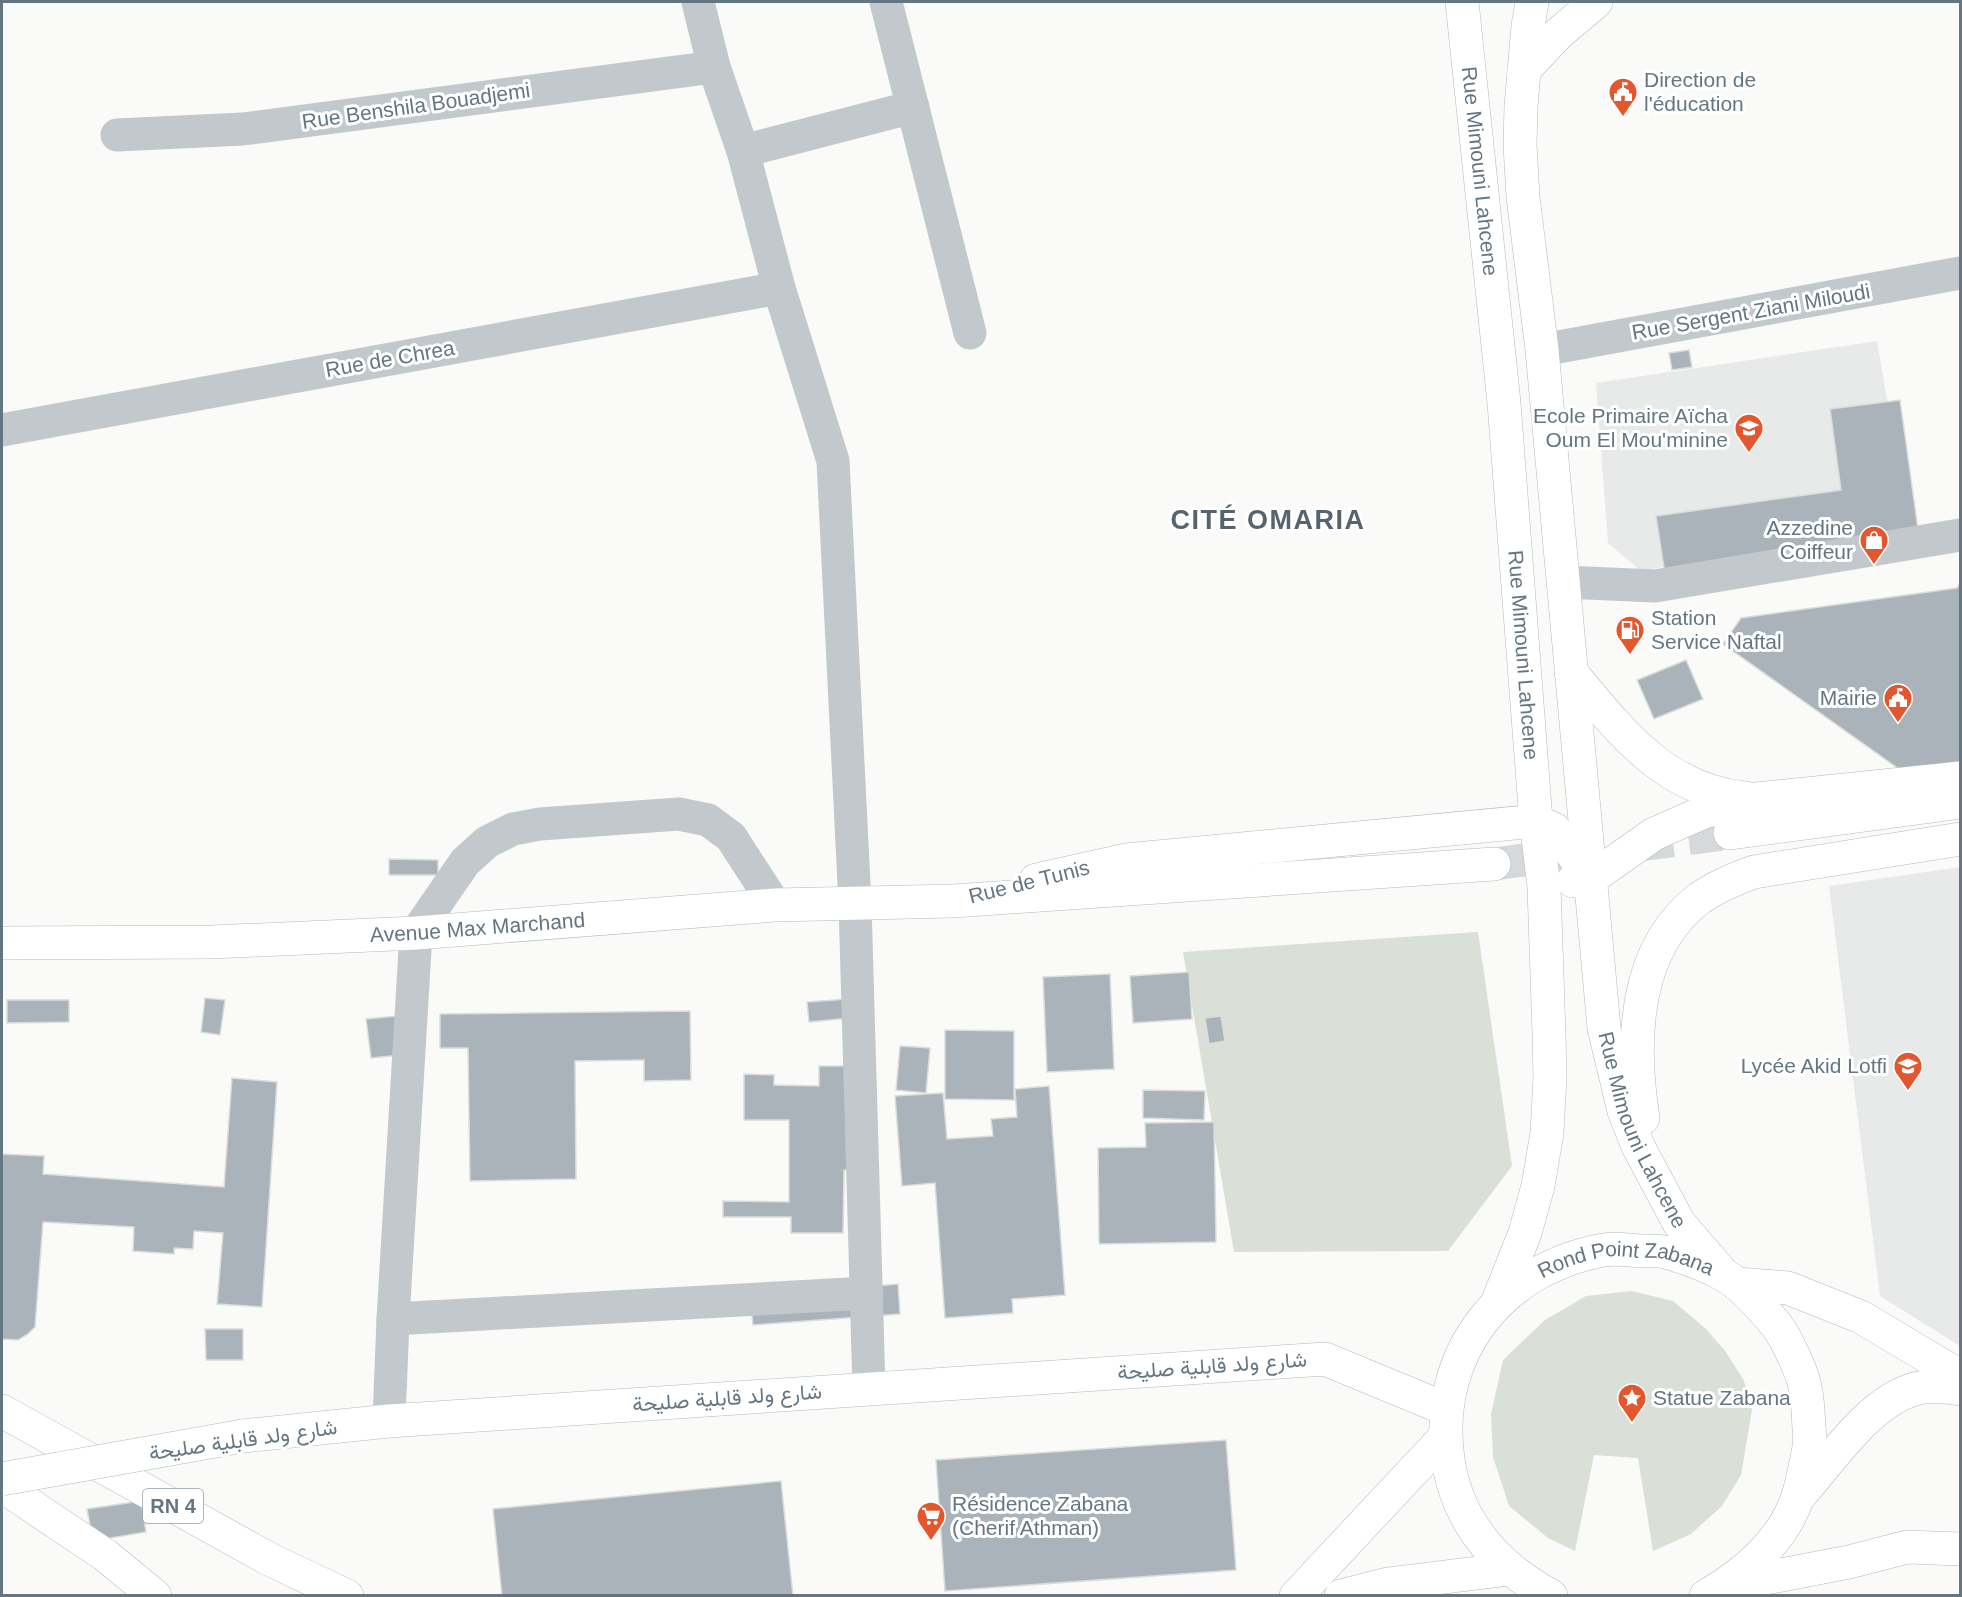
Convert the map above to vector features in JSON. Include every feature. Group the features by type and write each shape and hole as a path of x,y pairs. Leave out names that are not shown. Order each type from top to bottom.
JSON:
{"main road":[{"name":"Rue Mimouni Lahcene","path":"1462,2 1504,403 1536,821 1544,886 1550,1055 1547,1133 1538,1186 1525,1233 1498,1301"},
{"name":"Rue Mimouni Lahcene","path":"1532,2 1524,70 1520,145 1542,350 1604,1028 1624,1111 1638,1146 1679,1223 1730,1279"},
{"path":"1524,70 1565,27 1596,2"},
{"path":"1571,672 1624,735 1652,761 1684,781 1723,796 1756,799"},
{"path":"1544,886 1590,879 1654,834 1704,812 1756,799 1960,778"},
{"path":"1730,833 1960,802"},
{"path":"1536,821 1554,829 1590,879"},
{"name":"Rue de Tunis","path":"953,901 1083,868 1126,860 1536,821"},
{"path":"1656,1181 1638,1087 1641,1003 1649,968 1661,942 1678,919 1700,899 1725,883 1754,872 1960,839"},
{"name":"Rue de Tunis","path":"953,901 1494,864"},
{"name":"Avenue Max Marchand","path":"2,944 212,942 416,933 775,905 953,901"},
{"name":"Rond Point Zabana","path":"1530,1585 1483,1542 1463,1510 1450,1474 1445,1423 1455,1369 1473,1333 1498,1301 1548,1266 1606,1249 1666,1252 1730,1279 1779,1327 1804,1381 1811,1440 1798,1498 1780,1532 1755,1562 1715,1591"},
{"path":"1730,1279 1788,1288 1861,1317 1960,1376"},
{"name":"شارع ولد قابلية صليحة","path":"2,1479 243,1436 389,1421 1325,1359 1445,1423"},
{"path":"1798,1498 1868,1416 1887,1401 1916,1388 1960,1389"},
{"name":"RN 4","path":"2,1411 269,1559 348,1596"},
{"path":"1296,1596 1445,1423"},
{"path":"2,1486 105,1555 155,1596"},
{"path":"1715,1591 1907,1547 1960,1549"},
{"path":"1341,1596 1388,1584 1530,1585"}],"street":[{"path":"698,2 714,67 743,151 779,288 833,461 855,904 869,1389"},
{"path":"886,2 970,333"},
{"name":"Rue Benshila Bouadjemi","path":"117,135 243,129 714,67"},
{"path":"743,151 913,107"},
{"name":"Rue Sergent Ziani Miloudi","path":"1542,350 1960,273"},
{"name":"Rue de Chrea","path":"2,430 779,288"},
{"path":"1564,582 1655,586 1960,535"},
{"path":"389,1421 416,933 465,862 487,842 513,829 540,824 679,814 708,820 731,837 775,905"},
{"path":"393,1319 867,1293"}],"shaded area":[{"name":"Ecole Primaire Aïcha Oum El Mou'minine","path":"1877,341 1908,523 1641,571 1608,543 1596,383"},
{"name":"Lycée Akid Lotfi","path":"1960,867 1960,1346 1880,1296 1829,886"},
{"path":"1478,932 1512,1166 1448,1251 1234,1252 1183,952"},
{"path":"1632,1291 1673,1301 1705,1328 1726,1352 1744,1381 1752,1410 1741,1475 1722,1506 1691,1534 1653,1551 1638,1458 1594,1455 1575,1551 1548,1538 1509,1506 1493,1457 1491,1414 1503,1360 1545,1320 1586,1296"}],"building":[{"path":"1689,350 1692,367 1672,370 1669,353"},
{"path":"1900,400 1921,551 1667,587 1656,516 1841,490 1830,409"},
{"name":"Mairie","path":"1960,583 1960,805 1951,806 1723,644 1741,618 1957,588"},
{"path":"1686,660 1703,699 1654,719 1637,680"},
{"path":"389,859 438,860 438,875 389,875"},
{"path":"1189,972 1192,1019 1133,1023 1130,976"},
{"path":"1110,974 1114,1069 1047,1072 1043,977"},
{"path":"205,998 225,1000 220,1035 201,1032"},
{"path":"848,999 850,1018 809,1022 807,1002"},
{"path":"7,1000 69,1000 69,1022 7,1023"},
{"path":"690,1011 691,1080 644,1081 644,1060 575,1061 576,1179 470,1181 468,1048 440,1048 440,1014"},
{"path":"397,1016 401,1055 371,1058 366,1019"},
{"path":"1221,1016 1225,1041 1209,1044 1205,1018"},
{"path":"945,1030 1014,1031 1014,1100 945,1099"},
{"path":"900,1046 930,1048 926,1093 896,1090"},
{"path":"819,1066 866,1066 865,1170 844,1170 843,1233 791,1233 791,1217 723,1217 723,1201 789,1202 789,1120 744,1120 744,1074 774,1075 774,1085 819,1086"},
{"path":"232,1078 277,1082 262,1307 217,1304 223,1233 194,1231 193,1249 174,1248 174,1254 133,1251 134,1227 43,1222 35,1327 18,1340 2,1339 2,1154 44,1156 43,1174 224,1187"},
{"path":"1049,1086 1065,1295 1012,1299 1013,1313 945,1318 935,1183 902,1186 895,1096 943,1093 947,1139 993,1136 991,1119 1017,1117 1015,1089"},
{"path":"1143,1090 1205,1091 1204,1120 1143,1118"},
{"path":"1214,1122 1216,1242 1099,1244 1098,1148 1146,1147 1145,1123"},
{"path":"898,1284 900,1314 753,1325 750,1297"},
{"path":"205,1329 243,1329 243,1360 206,1360"},
{"path":"1226,1440 1236,1570 945,1591 936,1460"},
{"path":"781,1481 793,1596 502,1596 493,1509"},
{"path":"141,1501 146,1532 93,1541 87,1509"}],"tunnel":[{"path":"1640,845 1730,833"},
{"path":"1494,864 1568,854"}],"place":[{"name":"Direction de l'éducation","path":"1623,118"},
{"name":"Ecole Primaire Aïcha Oum El Mou'minine","path":"1749,454"},
{"name":"Azzedine Coiffeur","path":"1874,566"},
{"name":"Station Service Naftal","path":"1630,656"},
{"name":"Mairie","path":"1898,724"},
{"name":"Lycée Akid Lotfi","path":"1908,1092"},
{"name":"Statue Zabana","path":"1632,1424"},
{"name":"Résidence Zabana (Cherif Athman)","path":"931,1542"}],"district":[{"name":"CITÉ OMARIA","path":"1268,520"}]}
